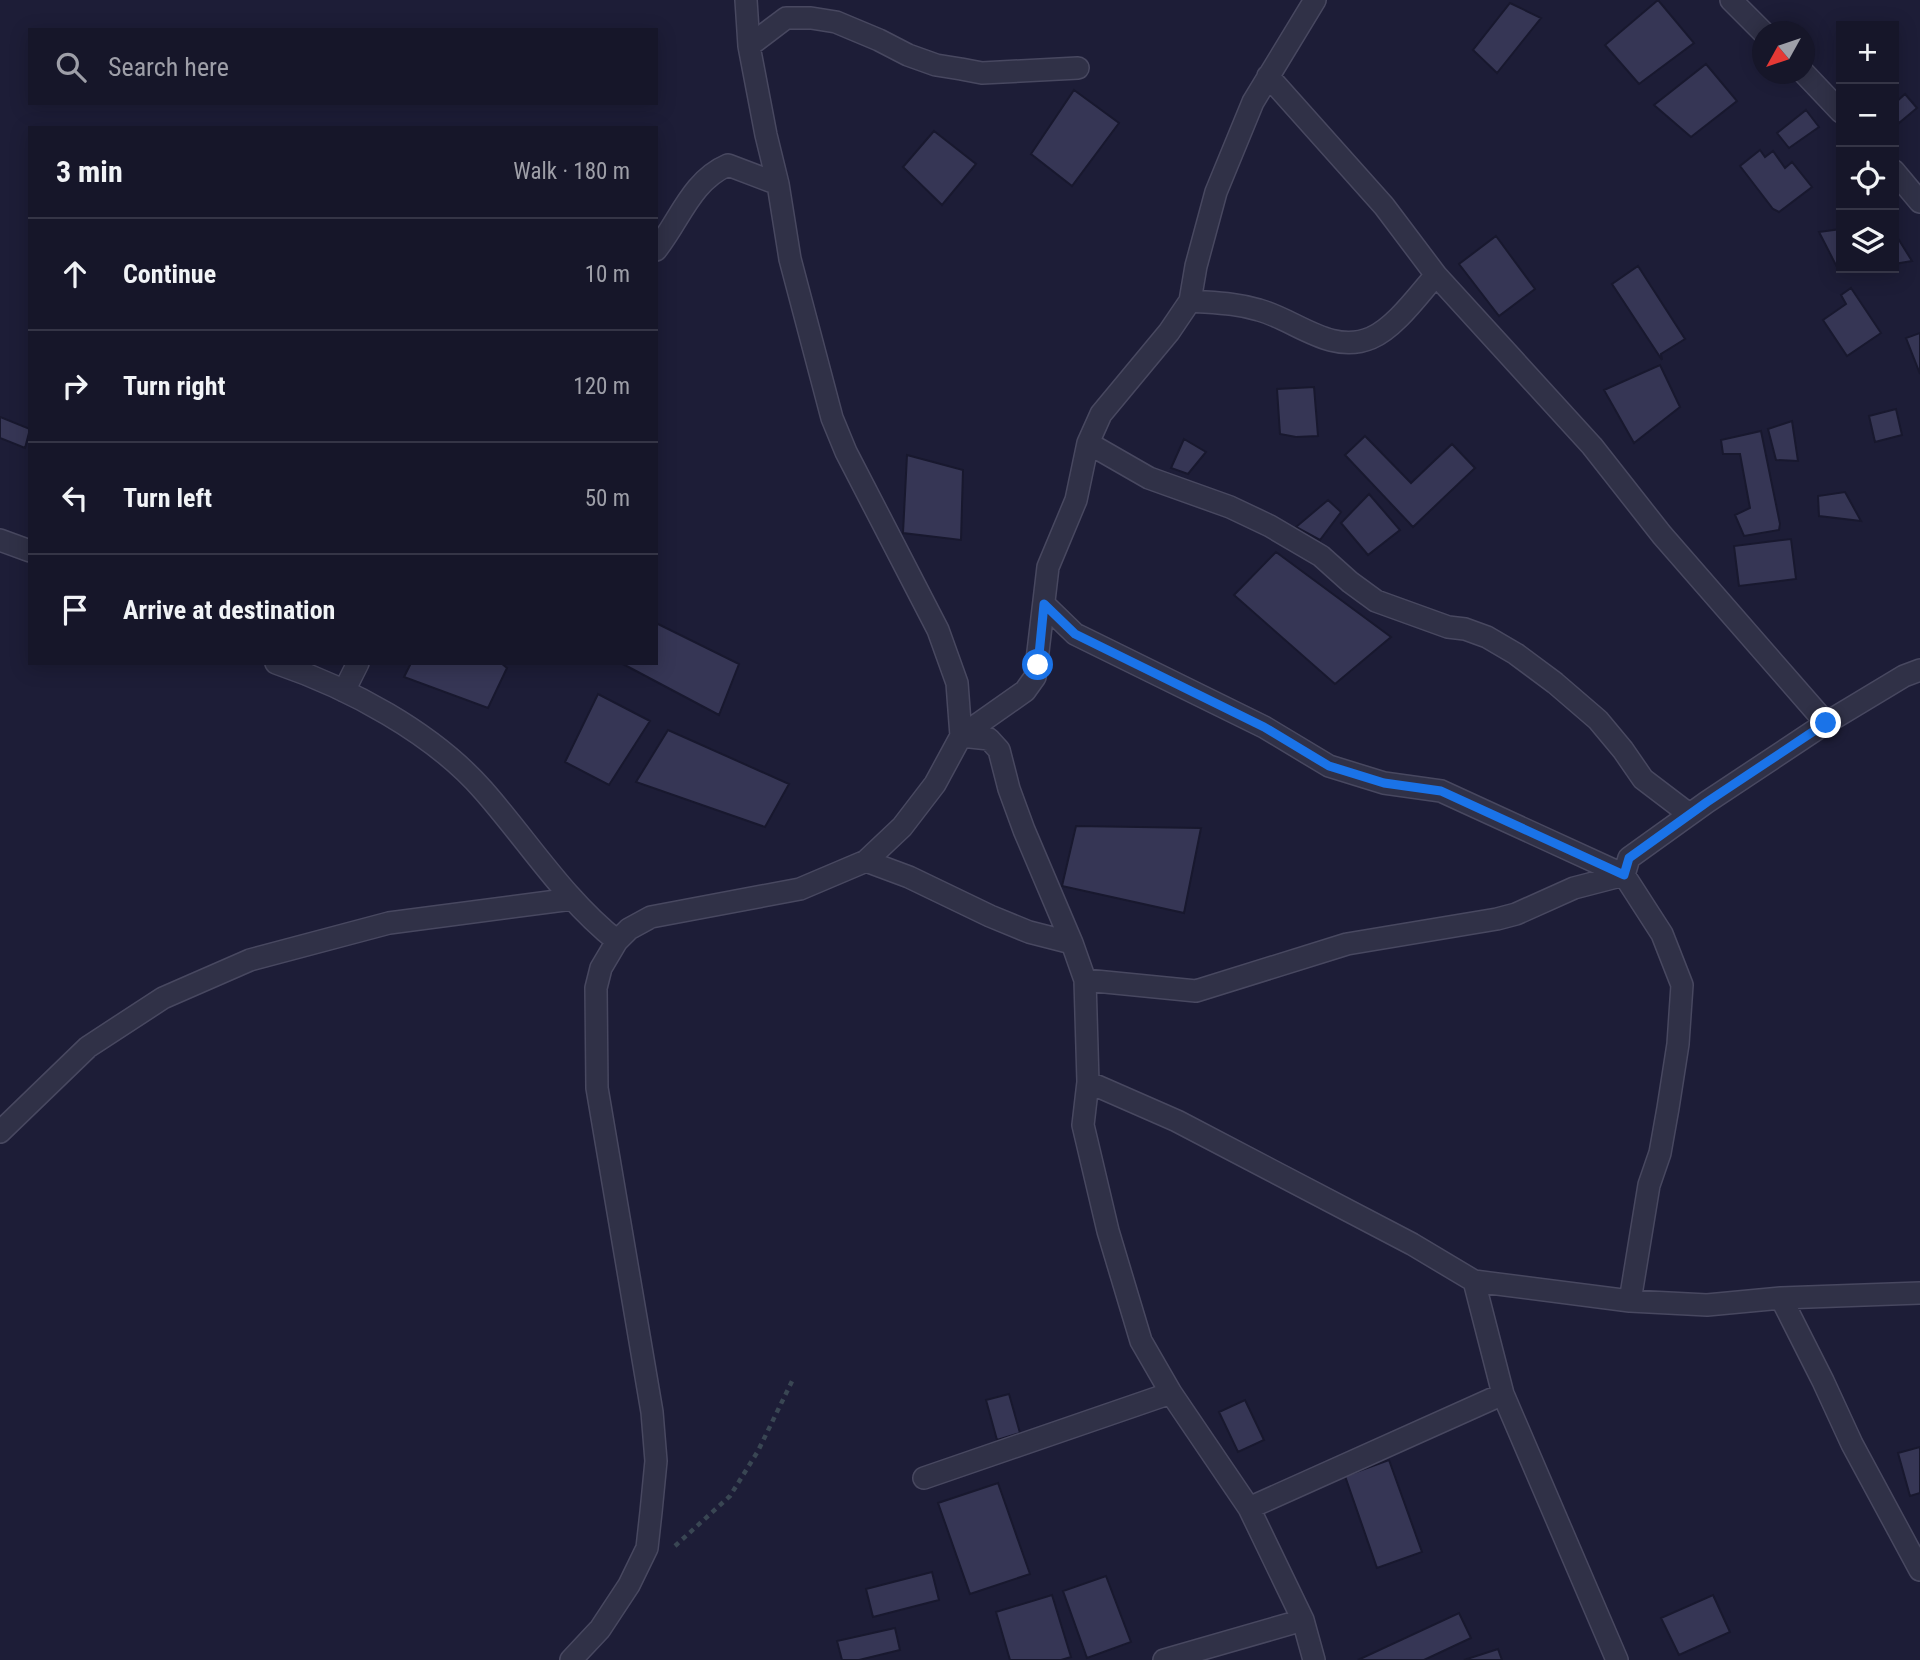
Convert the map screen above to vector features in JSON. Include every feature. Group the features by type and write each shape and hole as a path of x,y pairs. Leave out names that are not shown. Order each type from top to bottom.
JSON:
{"street":[{"path":"746,0 749,46 778,184 790,259 832,418 846,452 938,630 957,683 961,736"},
{"path":"749,46 786,18 798,0"},
{"path":"571,1660 600,1629 629,1585 647,1548 656,1461 652,1412 597,1088 596,988 601,968 617,941 629,929 651,917 800,889 866,861 902,827 926,795 961,736 1025,691 1035,677 1048,567 1076,500 1088,443 1101,414 1162,340 1190,301 1196,266 1216,192 1253,103 1315,0"},
{"path":"1731,0 1752,21"},
{"path":"786,18 836,22 936,65 982,73 1078,68"},
{"path":"1268,76 1384,206 1436,275 1592,446 1662,535 1826,723"},
{"path":"1814,84 1836,107"},
{"path":"658,248 700,184 715,171 728,165 778,184"},
{"path":"1899,177 1920,202"},
{"path":"1190,301 1239,304 1264,311 1331,341 1358,342 1371,338 1388,326 1436,275"},
{"path":"1088,443 1149,478 1230,507 1270,526 1321,555 1350,582 1376,601 1448,627 1465,629 1516,654 1598,720 1643,779 1689,814"},
{"path":"0,540 28,550"},
{"path":"1044,604 1075,634 1253,721 1329,766 1384,783 1441,791 1624,875 1662,934 1682,985 1678,1044 1668,1108 1660,1153 1649,1185 1630,1301"},
{"path":"281,665 344,691 418,734 465,770 572,899 617,941"},
{"path":"344,691 357,665"},
{"path":"1624,875 1629,858 1689,814 1826,723 1904,676 1920,670"},
{"path":"961,736 989,739 996,744 1024,830 1085,980 1088,1082 1083,1125 1111,1243 1141,1341 1171,1393 1249,1508 1303,1620 1314,1660"},
{"path":"866,861 909,877 1029,932 1072,943"},
{"path":"1085,980 1196,990 1348,944 1497,919 1528,909 1574,888 1624,875"},
{"path":"0,1132 88,1047 163,998 250,960 389,923 572,899"},
{"path":"1088,1082 1177,1121 1370,1221 1474,1281 1630,1301 1707,1305 1782,1298 1920,1293"},
{"path":"1474,1281 1503,1394 1617,1660"},
{"path":"1782,1298 1852,1444 1920,1570"},
{"path":"924,1478 1171,1393"},
{"path":"1249,1508 1503,1394"},
{"path":"1164,1660 1303,1620"}],"path":[{"path":"668,1552 730,1496 758,1451 794,1377"}],"building":[{"path":"1658,0 1694,43 1639,84 1605,45"},
{"path":"1510,3 1541,18 1497,73 1473,50"},
{"path":"1706,64 1737,101 1691,137 1654,105"},
{"path":"1074,90 1119,123 1072,186 1031,154"},
{"path":"1905,94 1917,108 1899,123 1899,99"},
{"path":"1806,110 1819,127 1789,148 1777,133"},
{"path":"934,131 976,164 942,205 903,167"},
{"path":"1760,150 1765,157 1773,151 1785,168 1792,162 1812,187 1779,212 1773,209 1740,166"},
{"path":"1836,230 1836,265 1819,232"},
{"path":"1496,236 1535,289 1499,316 1459,264"},
{"path":"1899,240 1912,261 1899,263"},
{"path":"1638,266 1685,339 1661,354 1662,360 1612,284"},
{"path":"1851,288 1881,333 1847,356 1823,320 1846,304 1841,295"},
{"path":"1920,333 1920,374 1906,338"},
{"path":"1660,365 1680,407 1634,443 1604,390"},
{"path":"1314,387 1318,436 1296,437 1280,434 1277,389"},
{"path":"1896,409 1902,435 1875,442 1869,416"},
{"path":"0,417 28,428 25,448 0,438"},
{"path":"1792,421 1798,461 1776,460 1768,429"},
{"path":"1761,431 1780,524 1779,530 1744,536 1735,515 1750,508 1740,454 1723,454 1721,440"},
{"path":"1365,436 1411,483 1452,444 1475,468 1413,527 1345,455"},
{"path":"1184,439 1206,452 1188,474 1171,468"},
{"path":"907,455 963,470 961,540 903,533"},
{"path":"1845,492 1861,521 1819,516 1818,496"},
{"path":"1369,494 1400,530 1368,555 1341,523"},
{"path":"1328,500 1341,512 1320,540 1296,527"},
{"path":"1791,539 1796,579 1739,586 1734,546"},
{"path":"1276,552 1391,637 1335,684 1234,595"},
{"path":"658,624 739,664 719,715 625,665 658,665"},
{"path":"410,665 503,665 507,668 488,708 404,677"},
{"path":"598,694 650,721 609,785 565,762"},
{"path":"668,730 789,784 765,827 636,782"},
{"path":"1076,826 1201,828 1184,913 1062,886"},
{"path":"1009,1394 1020,1433 997,1440 986,1400"},
{"path":"1245,1400 1264,1440 1238,1452 1219,1412"},
{"path":"1920,1447 1920,1493 1910,1496 1898,1453"},
{"path":"1389,1460 1422,1552 1377,1568 1345,1476"},
{"path":"998,1483 1030,1574 970,1594 938,1503"},
{"path":"932,1572 939,1600 873,1617 866,1589"},
{"path":"1106,1576 1131,1642 1087,1658 1063,1591"},
{"path":"1052,1595 1071,1657 1061,1660 1010,1660 996,1612"},
{"path":"1713,1595 1730,1632 1679,1655 1661,1618"},
{"path":"1459,1613 1471,1638 1424,1660 1358,1660"},
{"path":"895,1628 900,1650 859,1660 842,1660 837,1641"},
{"path":"1498,1649 1502,1660 1464,1660"}],"route":[{"path":"1038,665 1044,604 1075,634 1189,688 1264,727 1329,766 1384,783 1441,791 1624,875 1629,858 1707,802 1826,723"}]}
